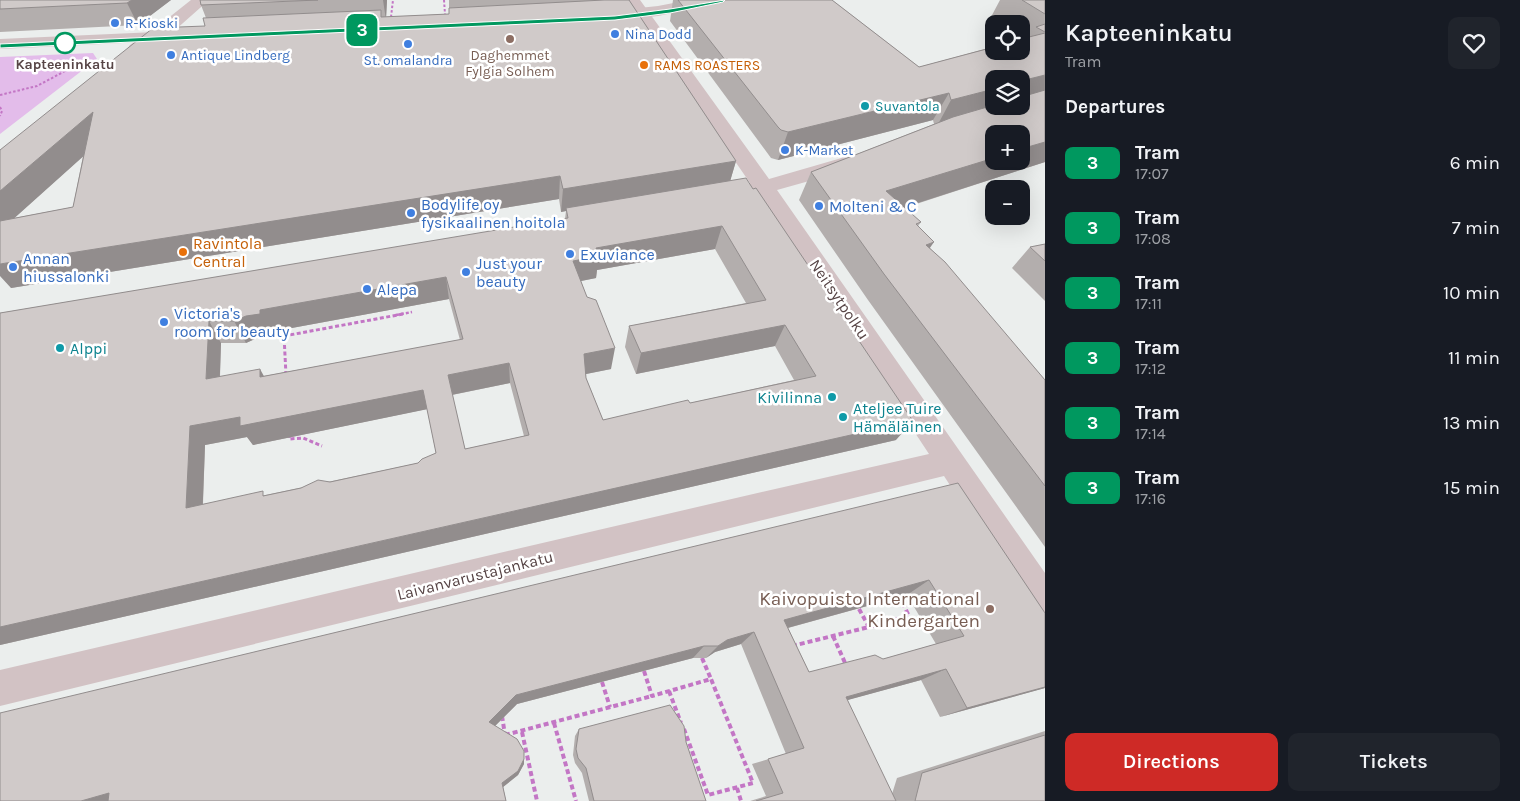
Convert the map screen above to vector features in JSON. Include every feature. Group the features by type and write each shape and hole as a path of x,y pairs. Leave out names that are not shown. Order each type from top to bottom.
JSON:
{"street":[{"path":"123,60 201,0"},
{"path":"586,17 636,7 713,0"},
{"name":"Neitsytpolku","path":"636,7 764,187 1045,601"},
{"path":"0,44 195,36"},
{"path":"698,199 764,187 859,160"},
{"name":"Laivanvarustajankatu","path":"0,688 469,577 602,543 950,462"}],"path":[{"path":"392,17 393,0"},
{"path":"444,0 445,14"},
{"path":"0,95 18,92 43,84 84,61"},
{"path":"0,107 2,111 0,116"},
{"path":"286,383 284,336 412,312"},
{"path":"288,430 289,439 303,438 322,446"},
{"path":"790,646 909,616 897,593"},
{"path":"859,609 869,627"},
{"path":"833,636 848,668"},
{"path":"669,691 708,795 753,783 702,658"},
{"path":"644,671 652,696"},
{"path":"497,738 711,679"},
{"path":"602,682 610,707"},
{"path":"500,710 506,735"},
{"path":"554,723 576,801"},
{"path":"522,732 537,801"},
{"path":"696,785 704,783"},
{"path":"736,788 741,801"}],"shaded area":[{"path":"93,53 97,59 0,134 0,57"}],"building":[{"path":"0,0 132,0 127,3 0,9"},
{"path":"200,0 318,0 201,5"},
{"path":"629,0 736,161 563,189 560,176 0,264 0,221 73,207 93,112 0,191 0,150 153,28 205,26 203,18 381,10 381,17 449,14 449,8"},
{"path":"678,0 832,0 919,67 985,49 985,60 1030,60 1030,37 1045,33 1045,75 1030,79 1030,70 985,70 985,91 951,100 949,93 788,132 778,127"},
{"path":"1022,0 1045,0 1045,14"},
{"path":"1045,24 1045,32 1036,27"},
{"path":"1045,90 1045,142 1030,146 1030,125 985,125 985,161 886,191 921,222 916,224 934,242 926,245 945,262 1045,380 1045,486 884,274 811,172 953,117 985,108 985,115 1030,115 1030,94"},
{"path":"746,178 753,189 756,188 913,421 0,627 0,313 568,218 566,208","holes":["722,226 766,300 629,326 641,353 785,325 816,376 690,403 688,400 603,420 586,378 584,354 615,348 596,300 587,297 573,261 599,256 596,248","446,277 463,339 260,377 260,369 206,379 209,321 234,321 246,316 260,314 260,310","509,363 529,435 465,449 448,375","423,390 436,453 422,459 418,463 330,482 318,480 301,488 263,496 263,491 186,508 190,426 240,417 240,426"]},
{"path":"1045,244 1045,261 1030,247"},
{"path":"958,483 1045,613 1045,687 967,708 946,669 846,697 896,801 756,801 783,793 768,759 804,748 754,632 727,640 718,646 704,646 516,695 489,722 517,739 524,751 524,759 518,771 502,783 506,801 108,801 109,793 81,801 0,801 0,713","holes":["929,580 964,636 883,659 875,655 809,672 784,620"]},
{"path":"670,705 684,726 686,742 706,801 594,801 586,768 578,758 576,749 579,729"},
{"path":"1045,735 1045,801 915,801 922,773"}],"tram line":[{"name":"3","path":"0,46 615,18 642,16 723,0"},
{"path":"625,17 684,8"},
{"path":"0,46 153,40"}],"place":[{"name":"R-Kioski","path":"115,23"},
{"name":"Nina Dodd","path":"615,34"},
{"name":"Daghemmet Fylgia Solhem","path":"510,39"},
{"name":"Kapteeninkatu","path":"65,43"},
{"name":"St. omalandra","path":"408,44"},
{"name":"Antique Lindberg","path":"171,55"},
{"name":"RAMS ROASTERS","path":"644,65"},
{"name":"Suvantola","path":"865,106"},
{"name":"K-Market","path":"785,150"},
{"name":"Molteni & C","path":"819,206"},
{"name":"Bodylife oy fysikaalinen hoitola","path":"411,213"},
{"name":"Ravintola Central","path":"183,252"},
{"name":"Exuviance","path":"570,254"},
{"name":"Annan hiussalonki","path":"13,267"},
{"name":"Just your beauty","path":"466,272"},
{"name":"Alepa","path":"367,289"},
{"name":"Victoria's room for beauty","path":"164,322"},
{"name":"Alppi","path":"60,348"},
{"name":"Kivilinna","path":"832,397"},
{"name":"Ateljee Tuire Hämäläinen","path":"843,417"},
{"name":"Kaivopuisto International Kindergarten","path":"990,609"}]}
